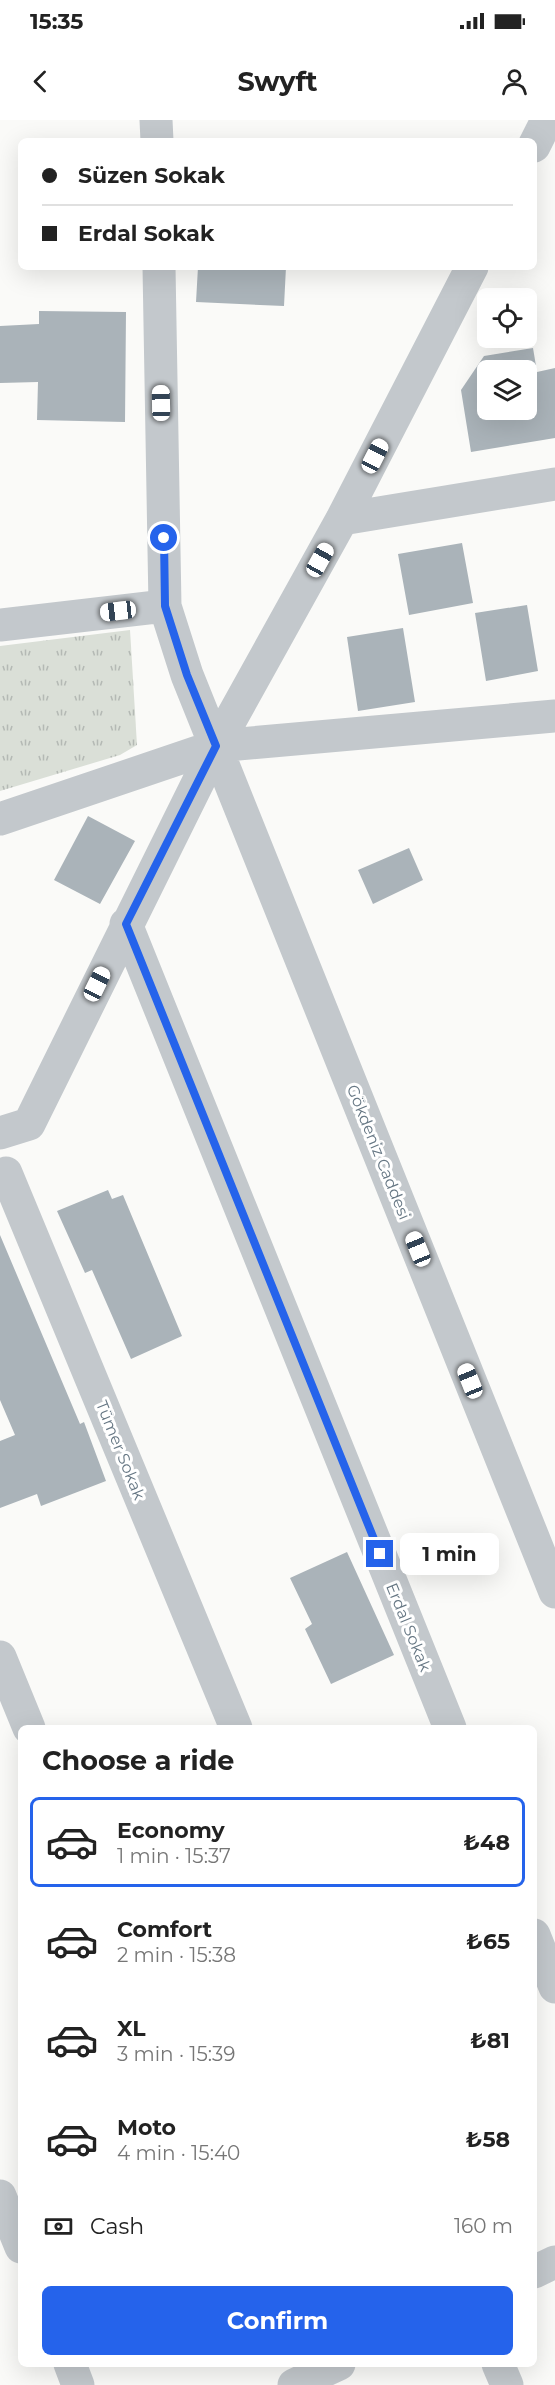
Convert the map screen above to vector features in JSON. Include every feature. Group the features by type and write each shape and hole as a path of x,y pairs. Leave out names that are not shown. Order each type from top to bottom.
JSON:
{"street":[{"path":"156,120 157,138"},
{"path":"537,140 547,120"},
{"name":"Gökdeniz Caddesi","path":"159,270 165,606 187,675 548,1553 555,1592"},
{"path":"3,1179 14,1129 126,924 216,746 342,519 470,270"},
{"path":"342,519 555,484"},
{"path":"0,625 165,606"},
{"path":"0,819 216,746 555,716"},
{"name":"Erdal Sokak","path":"126,924 449,1725"},
{"name":"Tümer Sokak","path":"3,1179 235,1725"},
{"path":"0,1657 28,1725"},
{"path":"537,1943 555,1988"},
{"path":"0,2196 18,2240"},
{"path":"537,2271 555,2262"},
{"path":"70,2367 78,2385"},
{"path":"287,2367 295,2385 333,2367"},
{"path":"499,2367 507,2385"}],"green space":[{"path":"130,630 137,745 120,755 0,791 0,646"}],"building":[{"path":"198,270 286,270 284,306 196,302"},
{"path":"39,311 126,312 125,422 37,420 38,382 0,383 0,326 39,324"},
{"path":"533,348 535,360 481,360 484,356"},
{"path":"477,366 477,420 537,420 537,372 555,368 555,438 471,452 461,390"},
{"path":"462,543 473,603 409,615 398,554"},
{"path":"527,605 538,671 486,681 475,613"},
{"path":"403,628 415,702 358,711 347,637"},
{"path":"88,816 135,841 100,904 54,880"},
{"path":"409,848 423,880 373,904 358,870"},
{"path":"108,1190 112,1199 123,1195 182,1336 131,1359 92,1270 85,1273 57,1211"},
{"path":"0,1235 80,1424 84,1422 106,1481 41,1506 37,1494 0,1508 0,1441 15,1435 0,1400"},
{"path":"347,1552 394,1655 331,1684 305,1629 312,1624 290,1578"}],"route":[{"path":"164,538 165,606 187,675 216,746 126,924 380,1554"}]}
